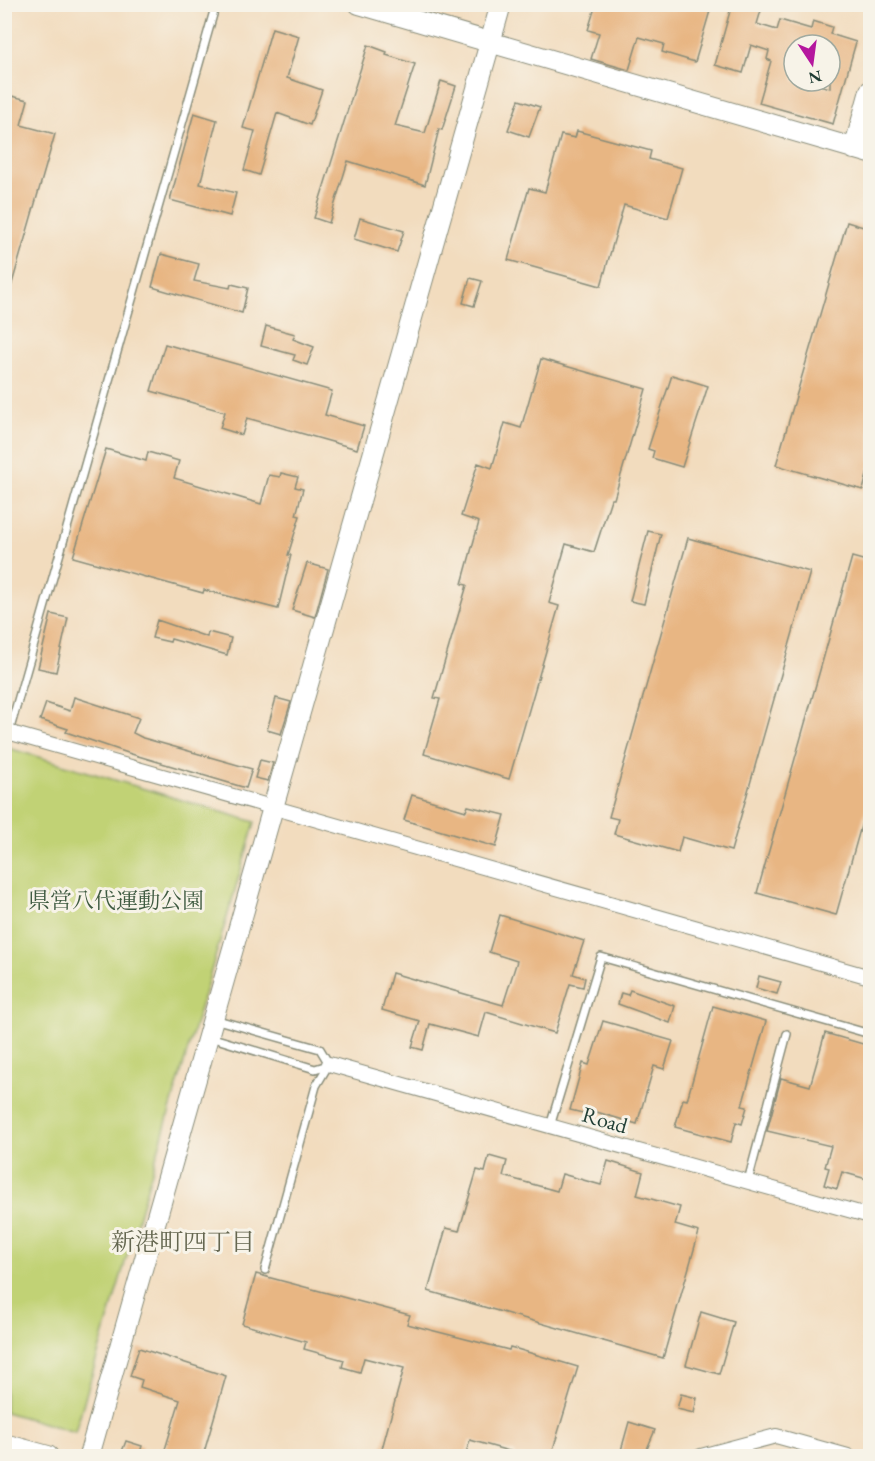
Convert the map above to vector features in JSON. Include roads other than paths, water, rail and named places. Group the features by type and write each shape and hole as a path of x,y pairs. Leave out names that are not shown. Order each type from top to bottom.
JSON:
{"street":[{"path":"359,4 862,151 870,91"},
{"path":"89,1456 501,4"},
{"path":"7,732 870,977"},
{"name":"Road","path":"329,1064 870,1215"},
{"path":"701,1456 776,1436 848,1456"},
{"path":"4,1444 48,1456"}],"lane":[{"path":"7,732 216,4"},
{"path":"551,1123 601,957 870,1034"},
{"path":"209,1027 320,1049 329,1064"},
{"path":"209,1027 315,1069 329,1064 551,1123 870,1215"},
{"path":"747,1181 787,1034"},
{"path":"265,1270 316,1086 329,1064"}],"district":[{"name":"新港町四丁目","path":"183,1241"}],"park label":[{"name":"県営八代運動公園","path":"116,900"}]}
